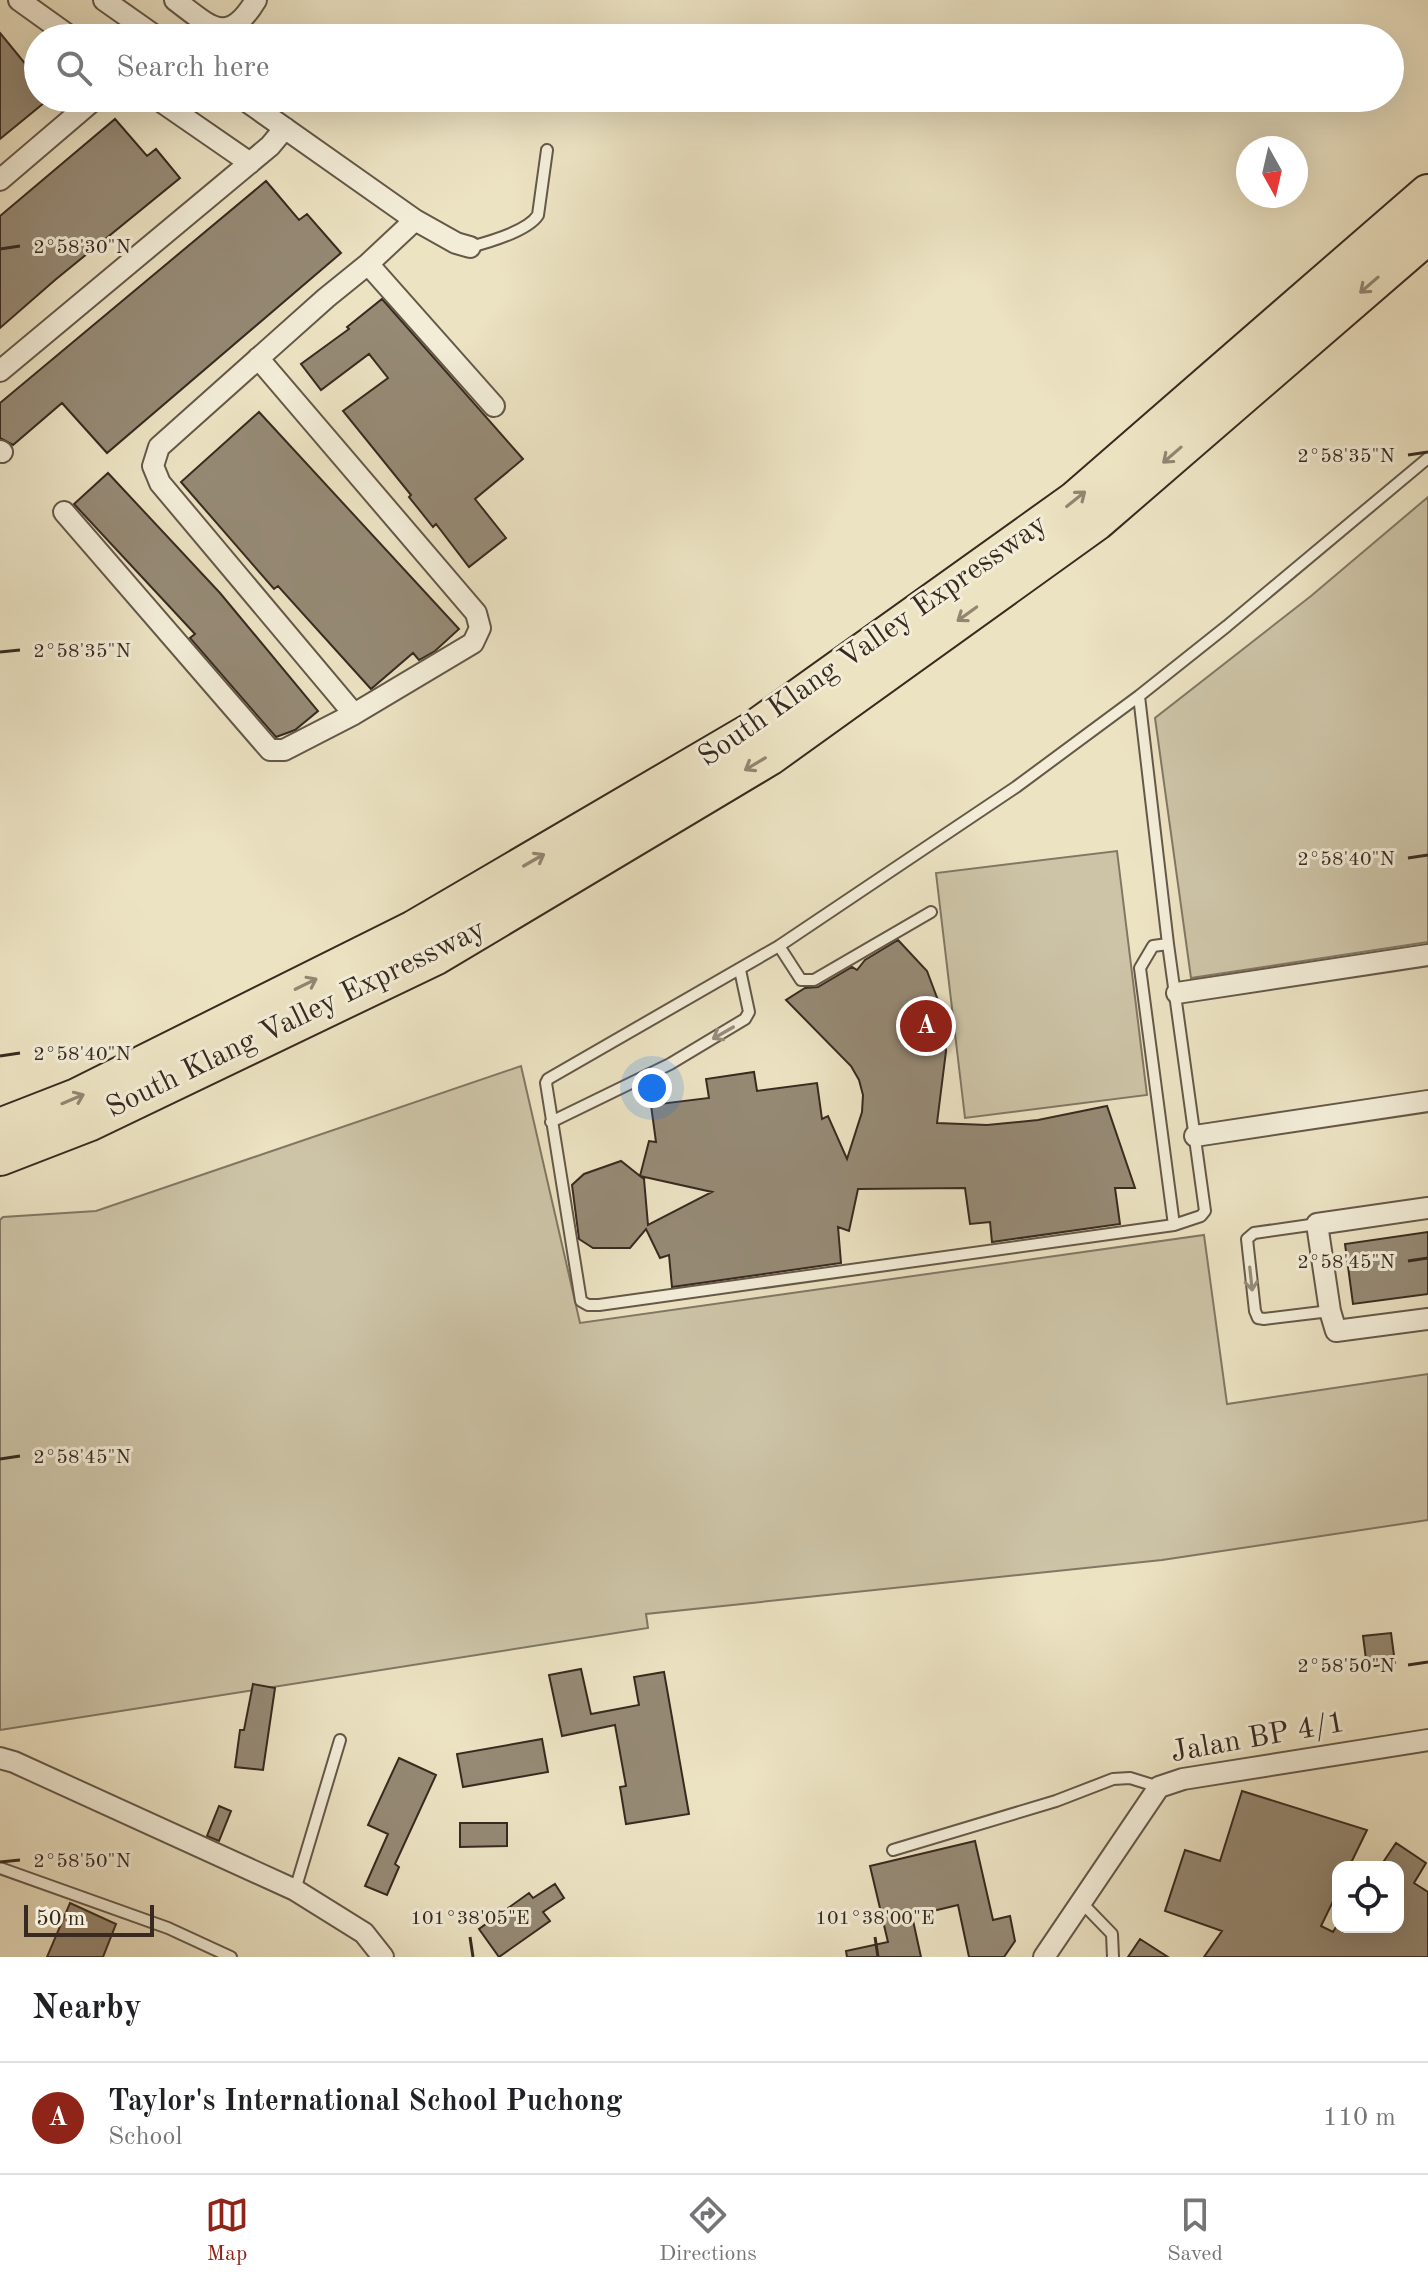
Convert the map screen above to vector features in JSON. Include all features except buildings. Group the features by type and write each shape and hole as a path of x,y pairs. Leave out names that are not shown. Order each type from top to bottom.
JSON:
{"highway":[{"name":"South Klang Valley Expressway","path":"0,1128 77,1098 414,930 752,732 1075,501 1428,194"},
{"name":"South Klang Valley Expressway","path":"0,1156 88,1122 436,955 769,756 1096,521 1428,234"}],"street":[{"path":"19,0 52,24"},
{"path":"104,0 138,24"},
{"path":"175,0 211,24"},
{"path":"238,24 244,21 256,0"},
{"path":"0,180 80,112"},
{"path":"176,112 250,163"},
{"path":"262,112 415,220 456,243 470,247"},
{"path":"0,371 270,146 285,128"},
{"path":"354,714 160,483 155,474 155,455 159,447 415,220"},
{"path":"368,264 494,406"},
{"path":"64,512 270,750 284,750 354,714 473,643 478,636 476,613 258,358"},
{"path":"1177,993 1428,955"},
{"path":"1195,1136 1428,1101"},
{"path":"1428,1208 1317,1224 1330,1311 1336,1331 1428,1319"},
{"name":"Jalan BP 4/1","path":"1044,1957 1159,1787 1183,1779 1428,1740"},
{"path":"0,1758 295,1890 364,1933 383,1957"}],"lane":[{"path":"470,247 534,222 538,215 547,150"},
{"path":"1139,696 1168,944 1205,1211 1201,1216 1174,1225 588,1305 581,1301 551,1122 548,1079 779,946 1016,787 1139,696 1428,458"},
{"path":"779,946 801,980 814,980 931,912"},
{"path":"1168,944 1153,946 1140,968 1174,1225"},
{"path":"551,1122 670,1064 745,1019 749,1012 740,970"},
{"path":"1317,1224 1254,1233 1247,1239 1255,1311 1258,1318 1264,1319 1330,1311"},
{"path":"295,1890 340,1740"},
{"path":"893,1850 1056,1801 1113,1779 1130,1778 1159,1787"},
{"path":"0,1868 168,1928 231,1957"},
{"path":"1082,1903 1112,1934 1113,1957"}],"shaded area":[{"path":"1428,497 1428,942 1191,978 1155,718 1311,596"},
{"path":"1117,851 1147,1095 965,1118 936,873"},
{"path":"521,1066 580,1323 1204,1235 1227,1404 1428,1374 1428,1520 1162,1560 646,1614 648,1628 0,1730 0,1220 3,1217 96,1211"}],"place":[{"name":"Taylor's International School Puchong","path":"926,1026"}]}
